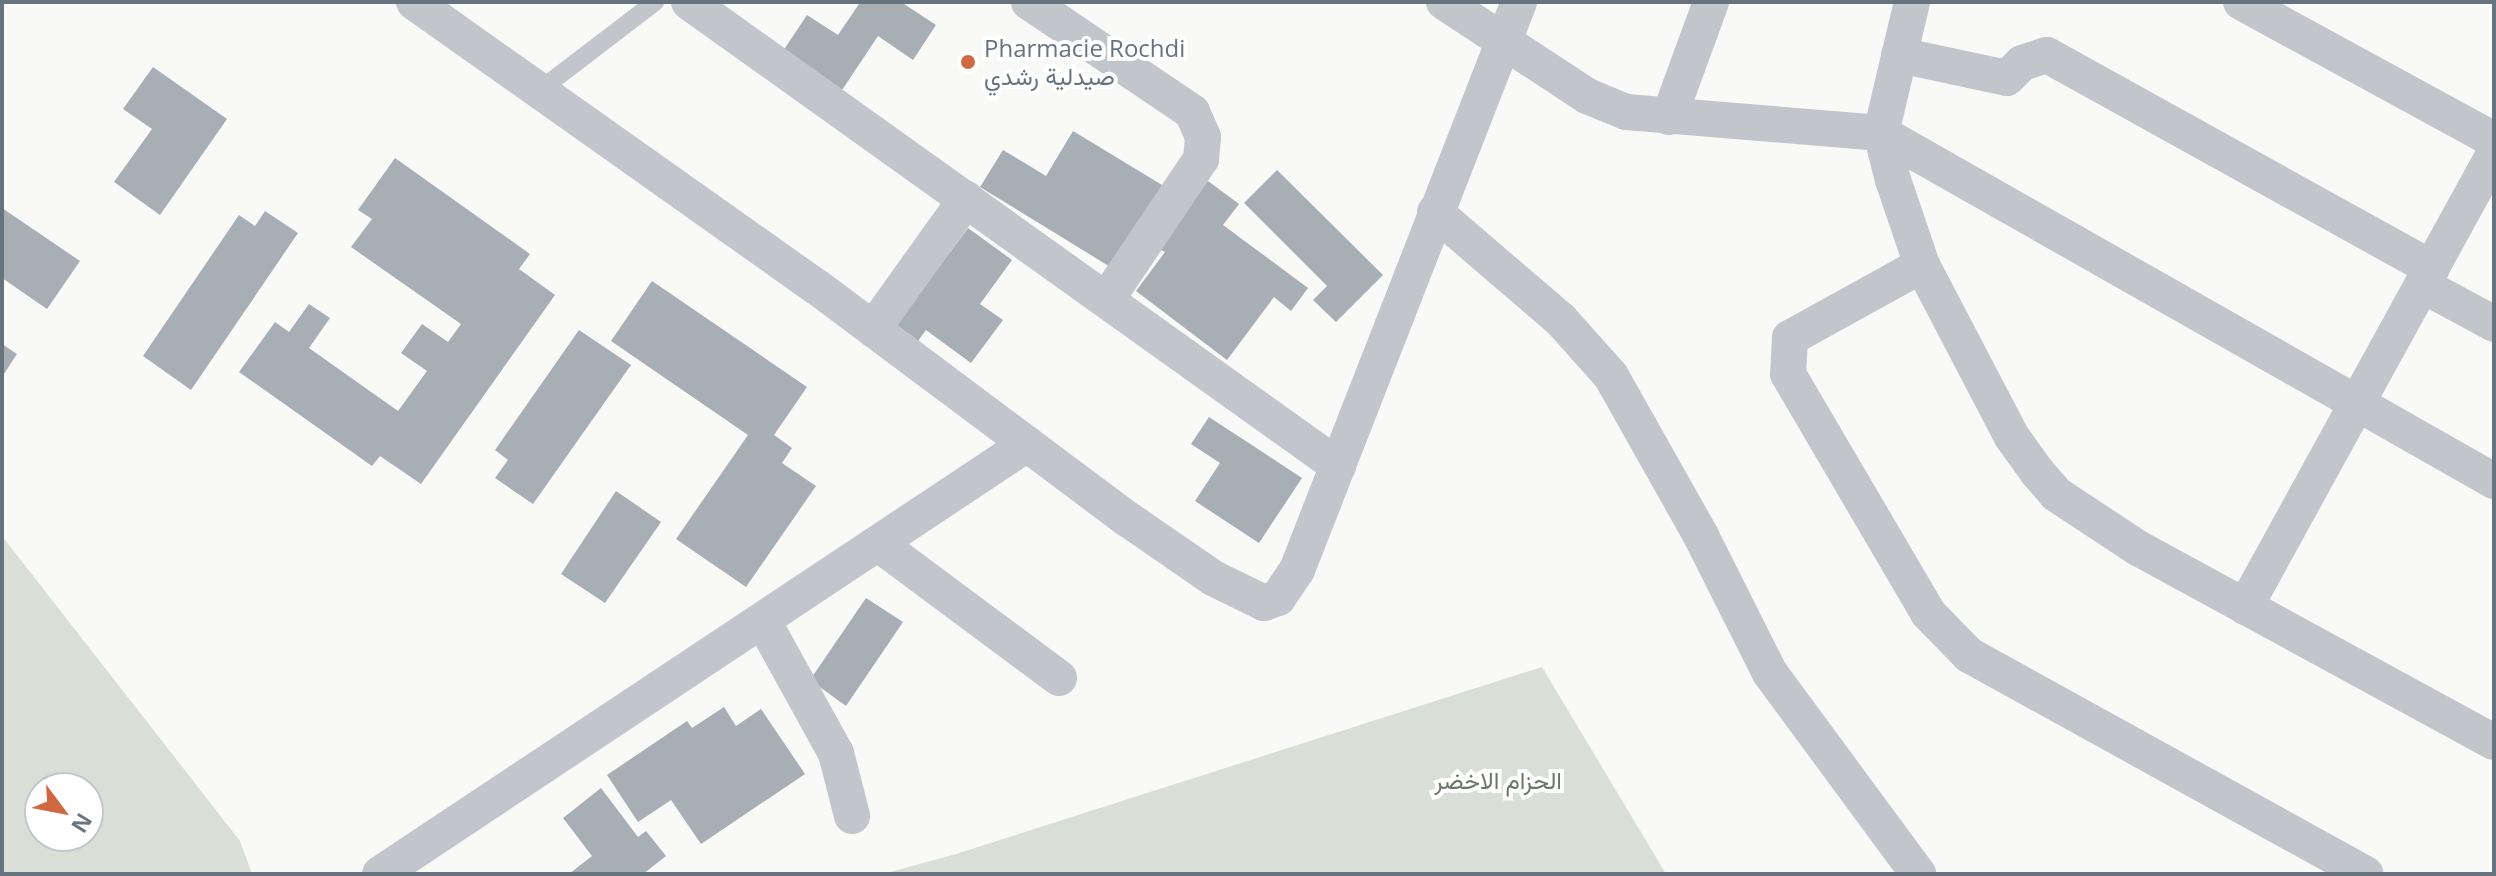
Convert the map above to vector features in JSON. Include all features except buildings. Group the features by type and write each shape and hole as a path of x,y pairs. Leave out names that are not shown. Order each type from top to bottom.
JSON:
{"street":[{"path":"414,2 873,329 1213,578 1264,603 1278,598 1297,570 1500,42 1519,2"},
{"path":"689,2 1338,466"},
{"path":"1029,2 1192,112 1203,137 1201,159 1107,299"},
{"path":"1444,2 1500,42 1587,96 1626,112 1881,133 2356,406 2494,481"},
{"path":"1669,117 1711,2"},
{"path":"1912,2 1881,133 1922,265 2012,437 2056,494 2138,548 2494,742"},
{"path":"2241,2 2494,140"},
{"path":"1899,55 2007,78 2022,63 2047,55 2427,276 2494,324"},
{"path":"2245,607 2494,154"},
{"path":"873,329 966,199"},
{"path":"1435,212 1561,320 1611,376 1701,536 1770,673 1923,872"},
{"path":"1922,265 1790,338 1788,374 1928,613 1969,655 2365,874"},
{"path":"380,874 880,545 1027,444"},
{"path":"880,545 1059,678"},
{"path":"763,621 836,753 852,816"}],"lane":[{"path":"540,90 655,2"}],"green space":[{"path":"2,536 240,841 252,874 2,874"},
{"name":"الحزام الاخضر","path":"1542,667 1666,874 883,874 956,854"}],"place":[{"name":"Pharmacie Rochdi صيدلية رشدي","path":"968,62"}]}
